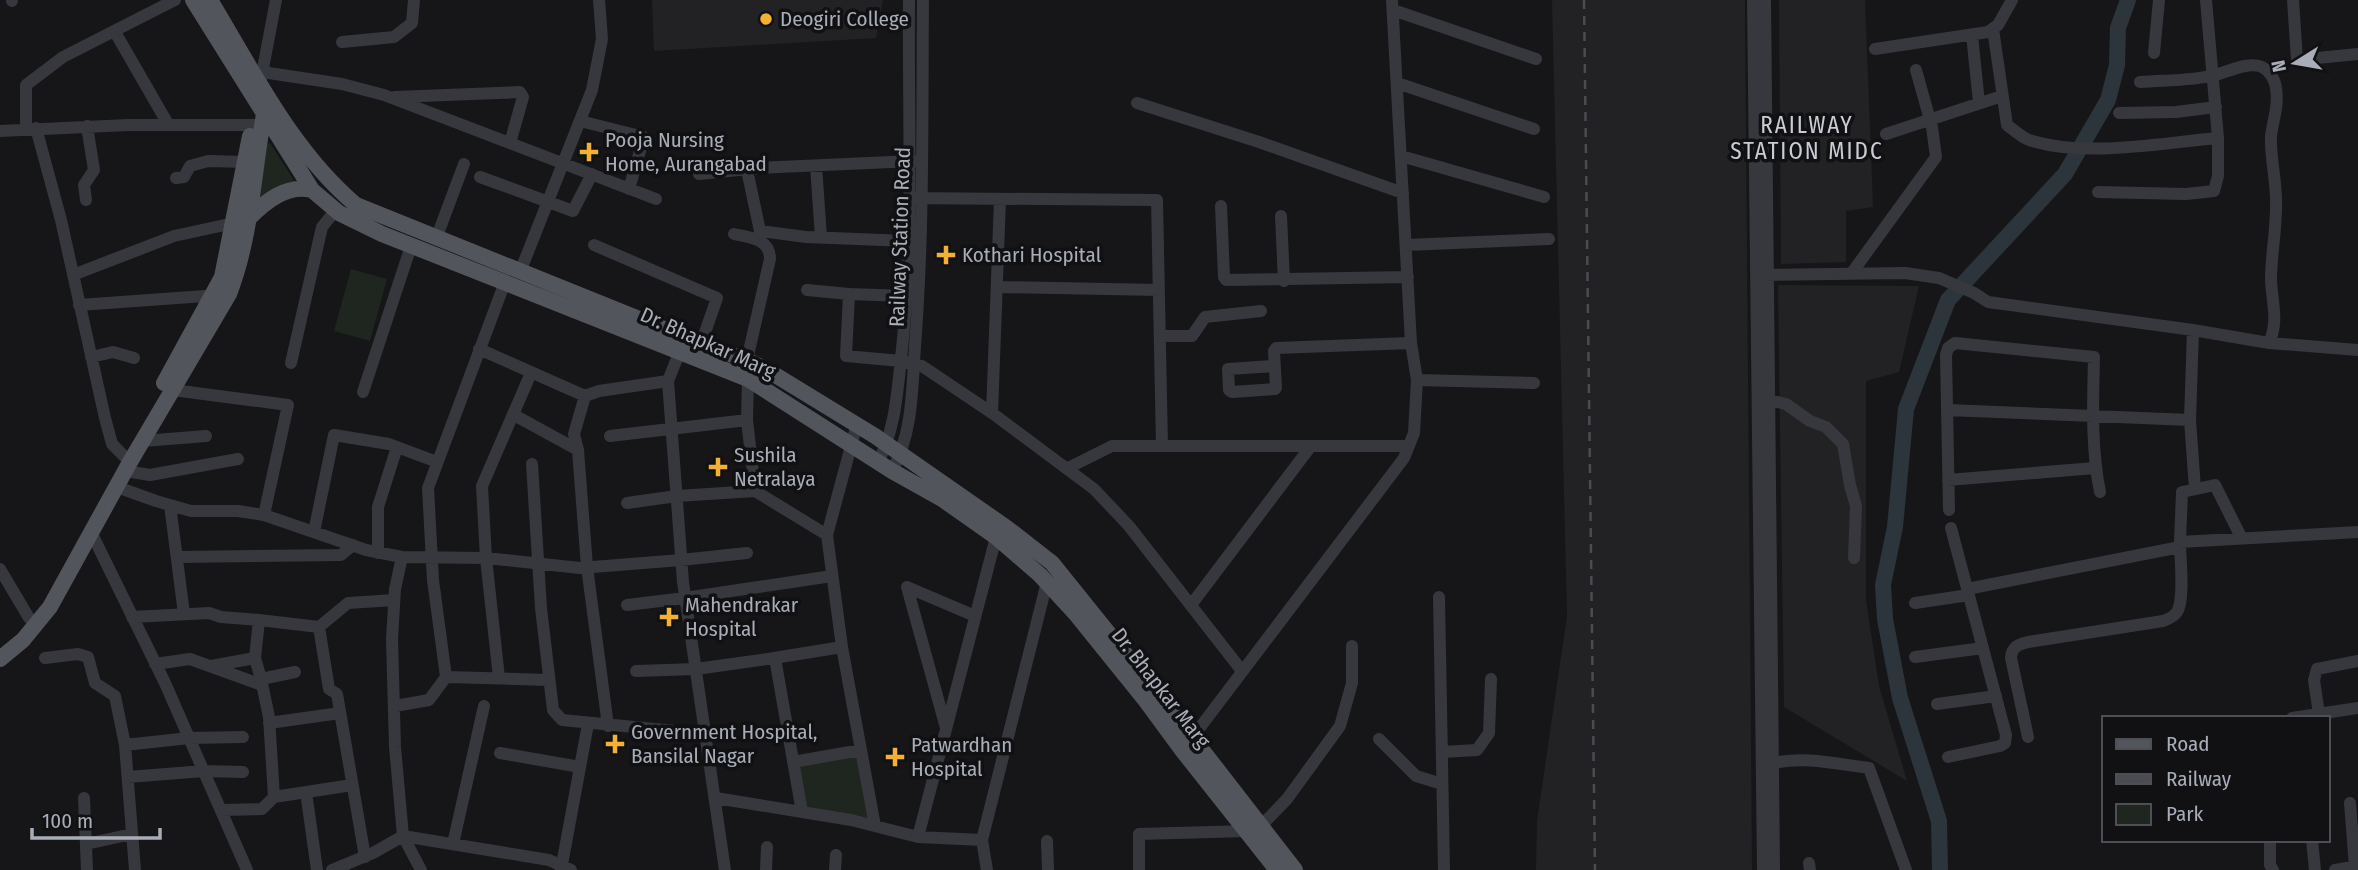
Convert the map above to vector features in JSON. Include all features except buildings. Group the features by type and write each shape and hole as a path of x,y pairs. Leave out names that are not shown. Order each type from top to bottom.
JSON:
{"main road":[{"name":"Dr. Bhapkar Marg","path":"193,0 261,102 332,185 356,205 436,239 505,282 748,379 885,467 942,499 996,537 1076,613 1182,750 1255,829"},
{"name":"Dr. Bhapkar Marg","path":"210,0 261,102 312,190 336,209 411,246 520,272 747,360 895,449 1052,563 1192,737 1255,829"},
{"path":"0,659 23,640 50,607 117,487 126,464 143,441 229,294 238,271 246,162 261,102"},
{"path":"0,649 38,607 126,464 222,277 241,221 261,102"},
{"path":"241,221 284,192 300,187 312,190"},
{"path":"1255,829 1277,870"},
{"path":"1255,829 1295,870"}],"street":[{"path":"175,0 63,57 26,85 31,129 73,275 112,444 126,464 150,475 237,460"},
{"path":"261,102 276,0"},
{"path":"342,42 394,37 412,23 414,0"},
{"path":"520,272 592,90 602,39 599,0"},
{"name":"Railway Station Road","path":"885,467 895,449 897,401 907,362 920,284 909,0"},
{"name":"Railway Station Road","path":"915,161 923,0"},
{"path":"1753,0 1769,400 1774,870"},
{"path":"1763,870 1762,275 1765,0"},
{"path":"1875,49 1972,36 1993,29 2012,0"},
{"path":"2154,53 2159,0"},
{"path":"2098,192 2186,194 2214,191 2218,176 2218,138 2206,0"},
{"path":"2293,0 2297,60 2358,54"},
{"path":"1182,750 1404,457 1414,433 1417,380 1412,343 1393,5 1536,59"},
{"path":"1993,29 2007,125 2027,139 2059,146 2097,149 2218,138"},
{"path":"115,32 168,124"},
{"path":"1972,36 1979,103"},
{"path":"2140,82 2213,76 2234,68 2257,66 2270,74 2276,85 2276,118 2271,136 2277,203 2272,281 2276,313 2275,331 2269,343"},
{"path":"1851,274 1936,157 1930,119 1916,70"},
{"path":"1397,83 1534,129"},
{"path":"0,131 168,124 342,84 389,97 656,199"},
{"path":"389,97 520,92 523,97 510,143"},
{"path":"1886,134 2002,96"},
{"path":"1137,103 1259,142 1403,193"},
{"path":"2119,113 2216,107"},
{"path":"580,121 644,137 629,188"},
{"path":"86,200 84,185 94,170 87,126"},
{"path":"1401,156 1544,197"},
{"path":"699,174 915,161"},
{"path":"176,178 184,177 190,166 198,163 246,162"},
{"path":"436,239 464,164"},
{"path":"816,166 821,237"},
{"path":"747,170 760,231 908,241"},
{"path":"480,177 573,211 592,174"},
{"path":"915,198 1157,200 1162,446"},
{"name":"Railway Station Road","path":"907,362 908,241 915,198"},
{"path":"992,413 1000,199"},
{"path":"1221,206 1225,279 1228,281 1408,277"},
{"path":"292,363 322,227 336,209"},
{"path":"1281,216 1284,281"},
{"path":"73,275 174,236 241,221"},
{"path":"734,234 764,242 770,252 747,360"},
{"path":"1406,245 1549,239"},
{"path":"594,244 717,299 701,344"},
{"path":"363,392 411,246"},
{"path":"1762,275 1905,273 1939,278 1975,293 1988,302 2269,343 2358,350"},
{"path":"395,706 429,701 446,677 431,556 428,488 505,282"},
{"path":"997,287 1159,290"},
{"path":"807,290 907,296"},
{"path":"79,305 229,294"},
{"path":"849,294 846,356 922,366 1068,468 1094,489 1129,526 1242,671"},
{"path":"1160,336 1192,336 1205,317 1261,311"},
{"path":"2193,330 2190,420 2195,489"},
{"path":"1275,366 1276,348 1412,343"},
{"path":"1949,510 1946,355 1948,348 1955,343 2094,357 2095,468 2100,492"},
{"path":"479,349 585,396 599,391 668,381"},
{"path":"680,351 668,381 681,560 725,870"},
{"path":"91,357 113,352 134,358"},
{"path":"499,678 486,558 482,486 531,373"},
{"path":"748,379 747,420 755,491"},
{"path":"1417,380 1534,383"},
{"path":"173,390 288,405 264,515"},
{"path":"585,396 574,434 579,450 587,567 608,726"},
{"path":"1769,400 1786,404 1811,421 1826,427 1843,444 1856,506 1854,558"},
{"path":"1947,410 2190,420"},
{"path":"514,415 579,450"},
{"path":"610,436 747,420"},
{"path":"857,424 827,535 842,647 875,826"},
{"path":"314,532 334,435 397,447 437,462"},
{"path":"143,441 206,436"},
{"path":"1068,468 1112,446 1409,446"},
{"path":"1191,605 1311,446"},
{"path":"378,553 378,507 397,447"},
{"path":"532,464 553,710 562,720 706,734"},
{"path":"1948,480 2095,468"},
{"path":"2028,737 2011,658 2012,650 2016,646 2171,618 2178,610 2180,598 2182,492 2214,485 2241,537"},
{"path":"117,487 191,510 238,511 264,515 378,553 401,557 486,558 539,565 587,567 747,553"},
{"path":"626,503 677,496 755,491 827,535"},
{"path":"170,505 184,614"},
{"path":"1948,757 2000,746 2005,743 2006,734 1951,528"},
{"path":"91,532 190,738 247,870"},
{"path":"1915,603 2180,544 2241,537 2358,532"},
{"path":"918,836 996,537"},
{"path":"177,557 341,555 353,545"},
{"path":"401,557 394,600 392,639 395,747 403,836 421,870"},
{"path":"0,569 29,618"},
{"path":"627,605 832,576"},
{"path":"987,870 982,840 1046,582"},
{"path":"946,729 907,587 975,616"},
{"path":"1439,597 1444,870"},
{"path":"132,617 209,613 221,617 319,627 348,603 394,600"},
{"path":"259,620 255,657 269,723 274,797"},
{"path":"319,627 329,688 337,694 365,857"},
{"path":"1139,870 1139,834 1255,829 1303,778 1340,726 1352,683 1352,646"},
{"path":"636,670 696,669 842,647"},
{"path":"1915,657 1983,648"},
{"path":"45,658 78,654 88,657 95,683 115,696 125,745 135,870"},
{"path":"211,666 255,657"},
{"path":"765,659 775,658 802,812"},
{"path":"155,664 190,659 261,682 295,672"},
{"path":"2319,714 2314,680 2317,669 2358,662"},
{"path":"446,677 550,680"},
{"path":"1442,752 1477,750 1489,733 1491,679"},
{"path":"1937,704 1996,696"},
{"path":"453,844 484,706"},
{"path":"2306,716 2358,708"},
{"path":"269,723 340,713"},
{"path":"338,869 403,836 549,860 564,869 588,724"},
{"path":"125,745 190,738 243,737"},
{"path":"1379,739 1416,776 1443,784"},
{"path":"793,762 861,751"},
{"path":"500,753 580,767"},
{"path":"1773,763 1791,759 1816,759 1869,768 1906,870"},
{"path":"128,777 204,771 243,772"},
{"path":"221,810 262,809 274,797 352,785"},
{"path":"306,792 317,870"},
{"path":"84,798 88,870"},
{"path":"716,798 802,812 918,836 982,840"},
{"path":"2335,870 2356,867 2350,803"},
{"path":"86,844 132,834"},
{"path":"1047,841 1048,870"},
{"path":"2270,842 2270,865 2273,870"},
{"path":"2312,842 2315,870"},
{"path":"766,870 767,848"},
{"path":"835,870 836,855"}],"shaded area":[{"name":"Deogiri College","path":"652,0 883,0 876,38 654,51"},
{"path":"1552,0 1745,0 1752,870 1536,870 1537,821 1567,616"},
{"path":"1779,0 1865,0 1873,207 1846,211 1846,262 1781,264"},
{"path":"1778,285 1919,286 1899,372 1866,381 1866,600 1879,686 1907,781 1784,707"}],"green space":[{"path":"270,143 295,182 258,201 266,144"},
{"path":"351,269 387,279 370,341 334,331"},
{"path":"859,754 870,820 804,809 797,766"}],"waterway":[{"path":"1940,870 1939,821 1900,698 1885,619 1883,585 1895,527 1906,409 1948,300 2065,174 2108,100 2117,65 2118,28 2128,0"}],"railway":[{"path":"1584,0 1595,870"}],"place":[{"name":"Deogiri College","path":"766,19"},
{"name":"Pooja Nursing Home, Aurangabad","path":"589,152"},
{"name":"Kothari Hospital","path":"946,255"},
{"name":"Sushila Netralaya","path":"718,467"},
{"name":"Mahendrakar Hospital","path":"669,617"},
{"name":"Government Hospital, Bansilal Nagar","path":"615,744"},
{"name":"Patwardhan Hospital","path":"895,757"}],"district":[{"name":"RAILWAY STATION MIDC","path":"1807,138"}]}
